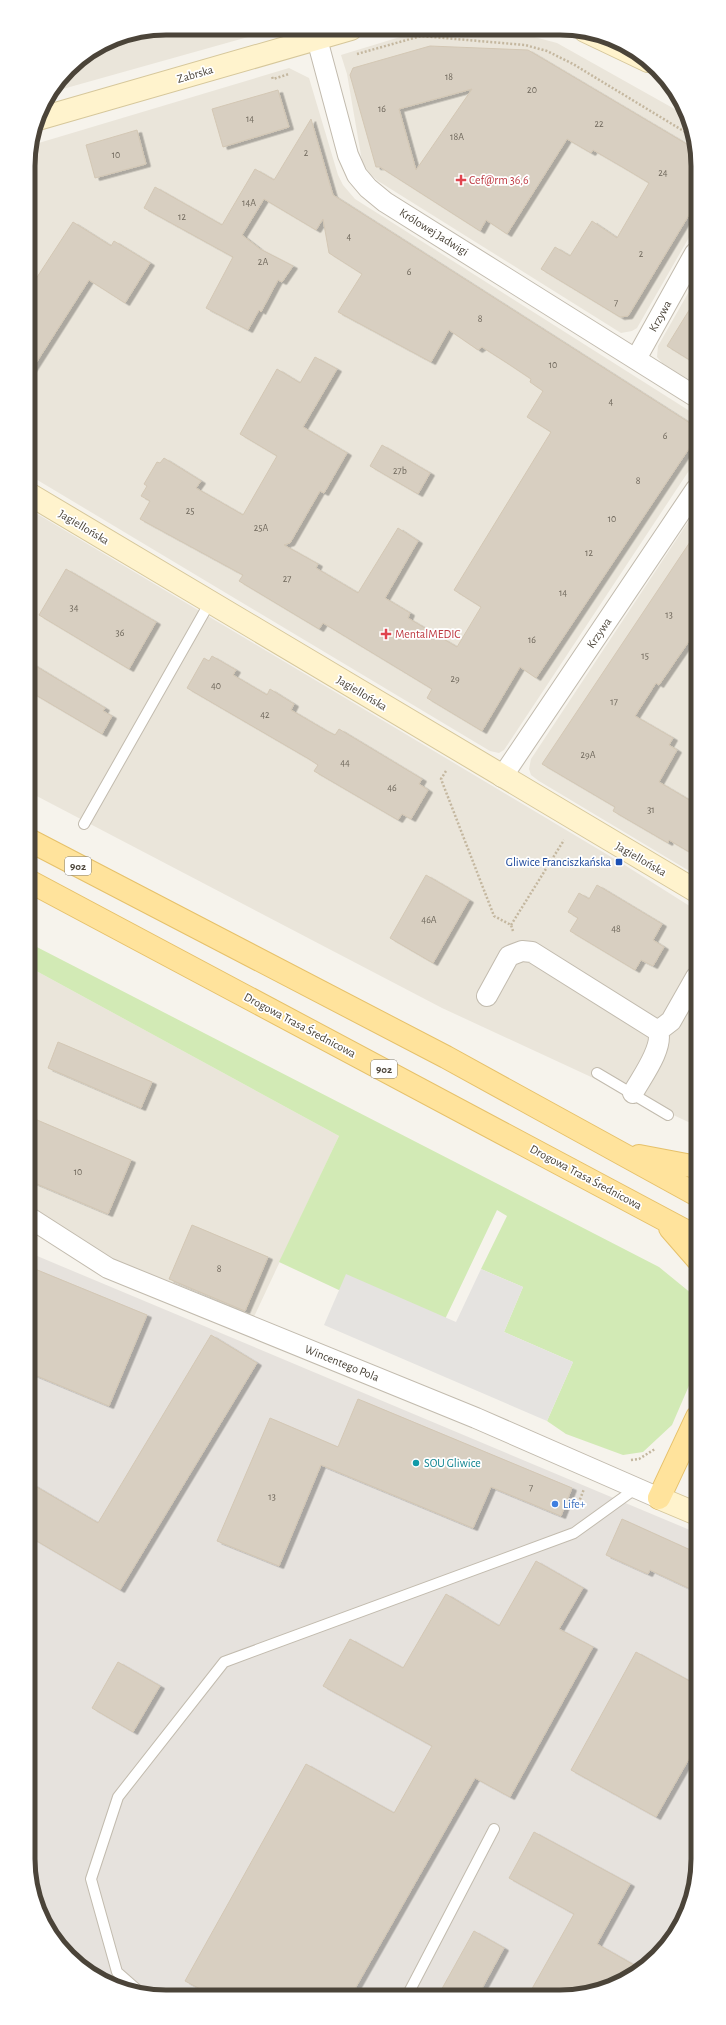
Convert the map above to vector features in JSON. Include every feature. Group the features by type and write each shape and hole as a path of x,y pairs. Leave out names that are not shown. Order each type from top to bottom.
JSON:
{"main road":[{"name":"902","path":"35,843 446,1057 691,1192"},
{"name":"Drogowa Trasa Średnicowa","path":"35,884 691,1234"},
{"path":"35,897 109,924"},
{"path":"620,1152 691,1166"},
{"path":"658,1215 691,1251"},
{"path":"659,1498 691,1430"}],"street":[{"name":"Zabrska","path":"45,117 330,35"},
{"name":"Królowej Jadwigi","path":"317,39 348,155 357,175 368,188 385,202 636,359"},
{"name":"Krzywa","path":"636,359 691,262"},
{"path":"636,359 691,394"},
{"name":"Krzywa","path":"502,776 691,496"},
{"name":"Jagiellońska","path":"35,498 691,888"},
{"path":"488,996 508,956 522,951 532,952 658,1031 661,1038 658,1048 633,1093"},
{"path":"658,1031 671,1021 691,986"},
{"name":"Wincentego Pola","path":"35,1221 108,1268 476,1418 635,1489 659,1498"},
{"path":"659,1498 691,1511"}],"lane":[{"path":"84,824 210,602"},
{"path":"597,1073 668,1115"},
{"path":"133,1986 117,1972 91,1879 118,1797 224,1662 574,1533 635,1489"},
{"path":"412,1990 494,1829"}],"path":[{"path":"354,55 421,36 525,45 546,51 573,64 686,133"},
{"path":"448,767 441,779 494,916 511,926 522,951"},
{"path":"511,926 567,836"}],"shaded area":[{"path":"166,35 255,35 59,90 73,73 93,57 132,39"},
{"path":"406,35 527,35 557,43 678,111 684,124 691,158 691,234 637,328 632,331 621,333 378,181 369,173 362,161 347,74 341,55"},
{"path":"289,68 309,78 338,175 343,185 355,199 691,412 691,468 504,750 499,753 490,751 35,479 35,158 37,144"},
{"path":"691,288 691,381 663,364 657,357 658,346"},
{"path":"35,513 623,864 691,907 691,1123 442,1008 35,795"},
{"path":"691,518 691,872 539,781 531,775 529,769 531,759"},
{"path":"35,970 339,1136 251,1323 111,1263 35,1212"},
{"path":"35,1255 691,1530 691,1867 684,1901 669,1932 640,1963 610,1980 594,1986 568,1990 158,1990 132,1986 116,1980 86,1963 73,1952 57,1932 49,1917 42,1901 35,1867"},
{"path":"481,1269 523,1287 504,1332 573,1362 547,1421 324,1325 346,1274 456,1322"}],"green space":[{"path":"35,946 659,1267 691,1293 691,1381 672,1425 643,1452 623,1455 566,1434 547,1421 573,1362 504,1332 523,1287 481,1269 507,1216 497,1210 437,1336 279,1262 339,1136 35,970"}],"building":[{"path":"430,46 528,50 689,145 691,158 691,212 628,316 620,317 541,269 555,247 570,256 592,221 617,238 649,183 593,150 591,153 567,139 507,234 486,220 480,231 380,167 376,167 350,75 353,68","holes":["472,89 416,170 399,109"]},
{"path":"278,90 289,127 223,147 212,109"},
{"path":"311,119 333,195 691,424 691,446 536,678 520,667 482,731 427,698 432,689 323,623 319,629 239,581 243,575 140,519 150,501 141,496 147,486 144,484 157,462 160,463 164,458 201,481 196,488 243,515 277,456 240,434 277,369 300,383 315,357 337,369 303,427 347,453 324,493 320,491 290,543 284,545 318,564 316,568 358,593 398,528 418,541 385,598 410,613 408,618 457,647 481,607 454,590 551,432 527,417 543,391 530,382 531,379 482,347 478,350 449,330 431,362 338,312 362,274 329,253 323,219 316,230 264,199 242,235 260,249 293,266 282,282 278,280 261,312 259,310 248,330 206,308 233,257 144,208 155,187 222,225 255,169 274,180"},
{"path":"137,130 146,164 95,178 86,145"},
{"path":"73,222 111,246 114,241 150,263 125,303 89,280 35,365 35,280"},
{"path":"691,307 691,361 667,346"},
{"path":"382,445 430,473 418,494 370,466"},
{"path":"691,540 691,638 659,685 656,683 635,716 673,738 669,745 677,750 659,782 691,801 691,853 669,840 668,843 613,811 615,807 542,764"},
{"path":"66,569 156,622 129,669 39,615"},
{"path":"212,656 236,670 233,675 267,695 270,689 294,704 291,710 325,730 335,735 339,729 422,779 419,784 428,790 411,819 402,814 398,820 314,771 318,765 309,759 187,688 204,658 209,661"},
{"path":"35,666 105,708 103,711 112,716 102,734 35,695"},
{"path":"426,875 469,900 433,963 390,938"},
{"path":"597,885 662,924 653,940 664,947 653,966 641,960 635,970 570,931 578,918 568,912 579,893 589,899"},
{"path":"58,1042 152,1082 141,1108 48,1068"},
{"path":"35,1119 131,1160 108,1214 35,1183"},
{"path":"192,1225 268,1257 245,1311 169,1279"},
{"path":"35,1269 147,1315 109,1406 35,1375"},
{"path":"211,1335 257,1363 120,1590 35,1540 35,1486 98,1523"},
{"path":"358,1399 572,1488 561,1516 491,1487 473,1528 321,1465 279,1566 217,1541 270,1418 338,1447"},
{"path":"622,1519 691,1550 691,1589 650,1570 648,1574 606,1555"},
{"path":"536,1561 583,1588 559,1629 593,1647 510,1797 475,1778 354,1990 202,1990 185,1981 306,1764 394,1813 432,1746 323,1686 350,1639 403,1668 446,1594 499,1626"},
{"path":"636,1652 691,1682 691,1755 656,1817 571,1770"},
{"path":"118,1662 160,1686 133,1732 92,1708"},
{"path":"534,1832 630,1884 597,1944 635,1966 610,1980 594,1986 568,1990 531,1990 574,1914 509,1878"},
{"path":"474,1931 504,1948 481,1990 441,1990"}],"place":[{"name":"Cef@rm 36,6","path":"461,180"},
{"name":"MentalMEDIC","path":"386,634"},
{"name":"Gliwice Franciszkańska","path":"619,862"},
{"name":"SOU Gliwice","path":"416,1463"},
{"name":"Life+","path":"555,1504"}]}
